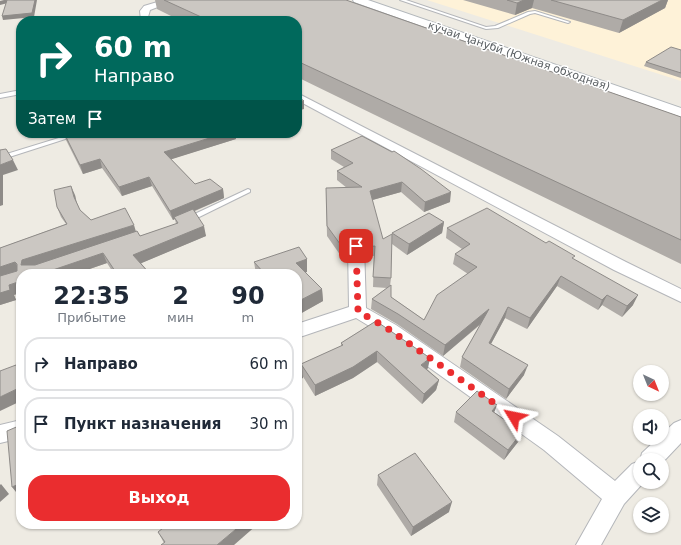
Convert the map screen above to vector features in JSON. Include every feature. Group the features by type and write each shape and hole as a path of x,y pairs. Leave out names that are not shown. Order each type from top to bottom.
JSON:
{"main road":[{"name":"кӯчаи Ҷанубӣ (Южная обходная)","path":"358,0 681,113"},
{"name":"кӯчаи Ҷанубӣ (Южная обходная)","path":"381,0 681,101"}],"street":[{"path":"144,16 144,11 147,8 172,0"},
{"path":"302,99 620,266 681,296"},
{"path":"356,246 358,311"},
{"path":"302,329 358,311 390,330 551,443 616,496"},
{"path":"657,453 681,429"},
{"path":"0,434 16,430"},
{"path":"588,545 616,496 633,478"}],"lane":[{"path":"402,0 486,28 496,27 529,13 535,12 568,22"},
{"path":"0,96 16,93"},
{"path":"0,158 65,138"},
{"path":"180,222 248,191"}],"shaded area":[{"path":"427,0 681,0 681,81"}],"building":[{"path":"7,0 35,0 32,13 2,16"},
{"path":"164,0 346,0 681,117 681,240 302,63 302,16 199,16"},
{"path":"507,0 524,0 517,3"},
{"path":"551,0 662,0 623,20"},
{"path":"671,47 681,50 681,73 646,62"},
{"path":"362,136 392,152 394,151 451,192 425,202 402,182 370,191 383,239 392,234 391,278 373,277 375,246 366,247 365,235 357,230 351,232 347,236 347,247 343,248 327,226 326,188 362,187 337,171 353,163 331,150"},
{"path":"66,138 210,138 164,152 195,184 210,179 223,189 170,211 149,177 119,187 100,159 80,165"},
{"path":"6,149 13,160 0,165 0,150"},
{"path":"71,186 80,210 91,220 125,208 134,225 22,260 21,265 35,265 137,231 140,236 178,223 174,217 193,209 204,226 133,255 146,269 114,269 103,253 56,269 17,269 17,264 15,262 0,267 0,248 67,224 57,207 54,190"},
{"path":"487,208 546,243 549,241 575,256 572,258 638,295 627,306 607,295 602,300 561,276 530,318 508,307 489,343 528,365 509,389 462,357 489,309 445,345 372,299 391,285 391,297 424,320 437,295 477,267 455,254 470,244 447,228"},
{"path":"429,213 444,222 409,244 392,233"},
{"path":"299,247 307,259 296,263 302,269 260,269 254,262"},
{"path":"302,269 322,289 302,299"},
{"path":"16,271 16,283 9,285 10,290 0,293 0,276"},
{"path":"376,321 430,358 421,365 439,380 424,394 377,351 353,367 315,385 302,364 343,345 341,343"},
{"path":"16,365 16,389 0,397 0,371"},
{"path":"477,391 497,405 492,411 522,432 508,450 456,412"},
{"path":"16,427 16,485 12,487 7,431"},
{"path":"415,453 452,502 413,527 378,475"},
{"path":"162,529 236,529 217,545 161,545 165,542 158,532"}],"route":[{"path":"356,246 358,311 390,330 514,417"}]}
